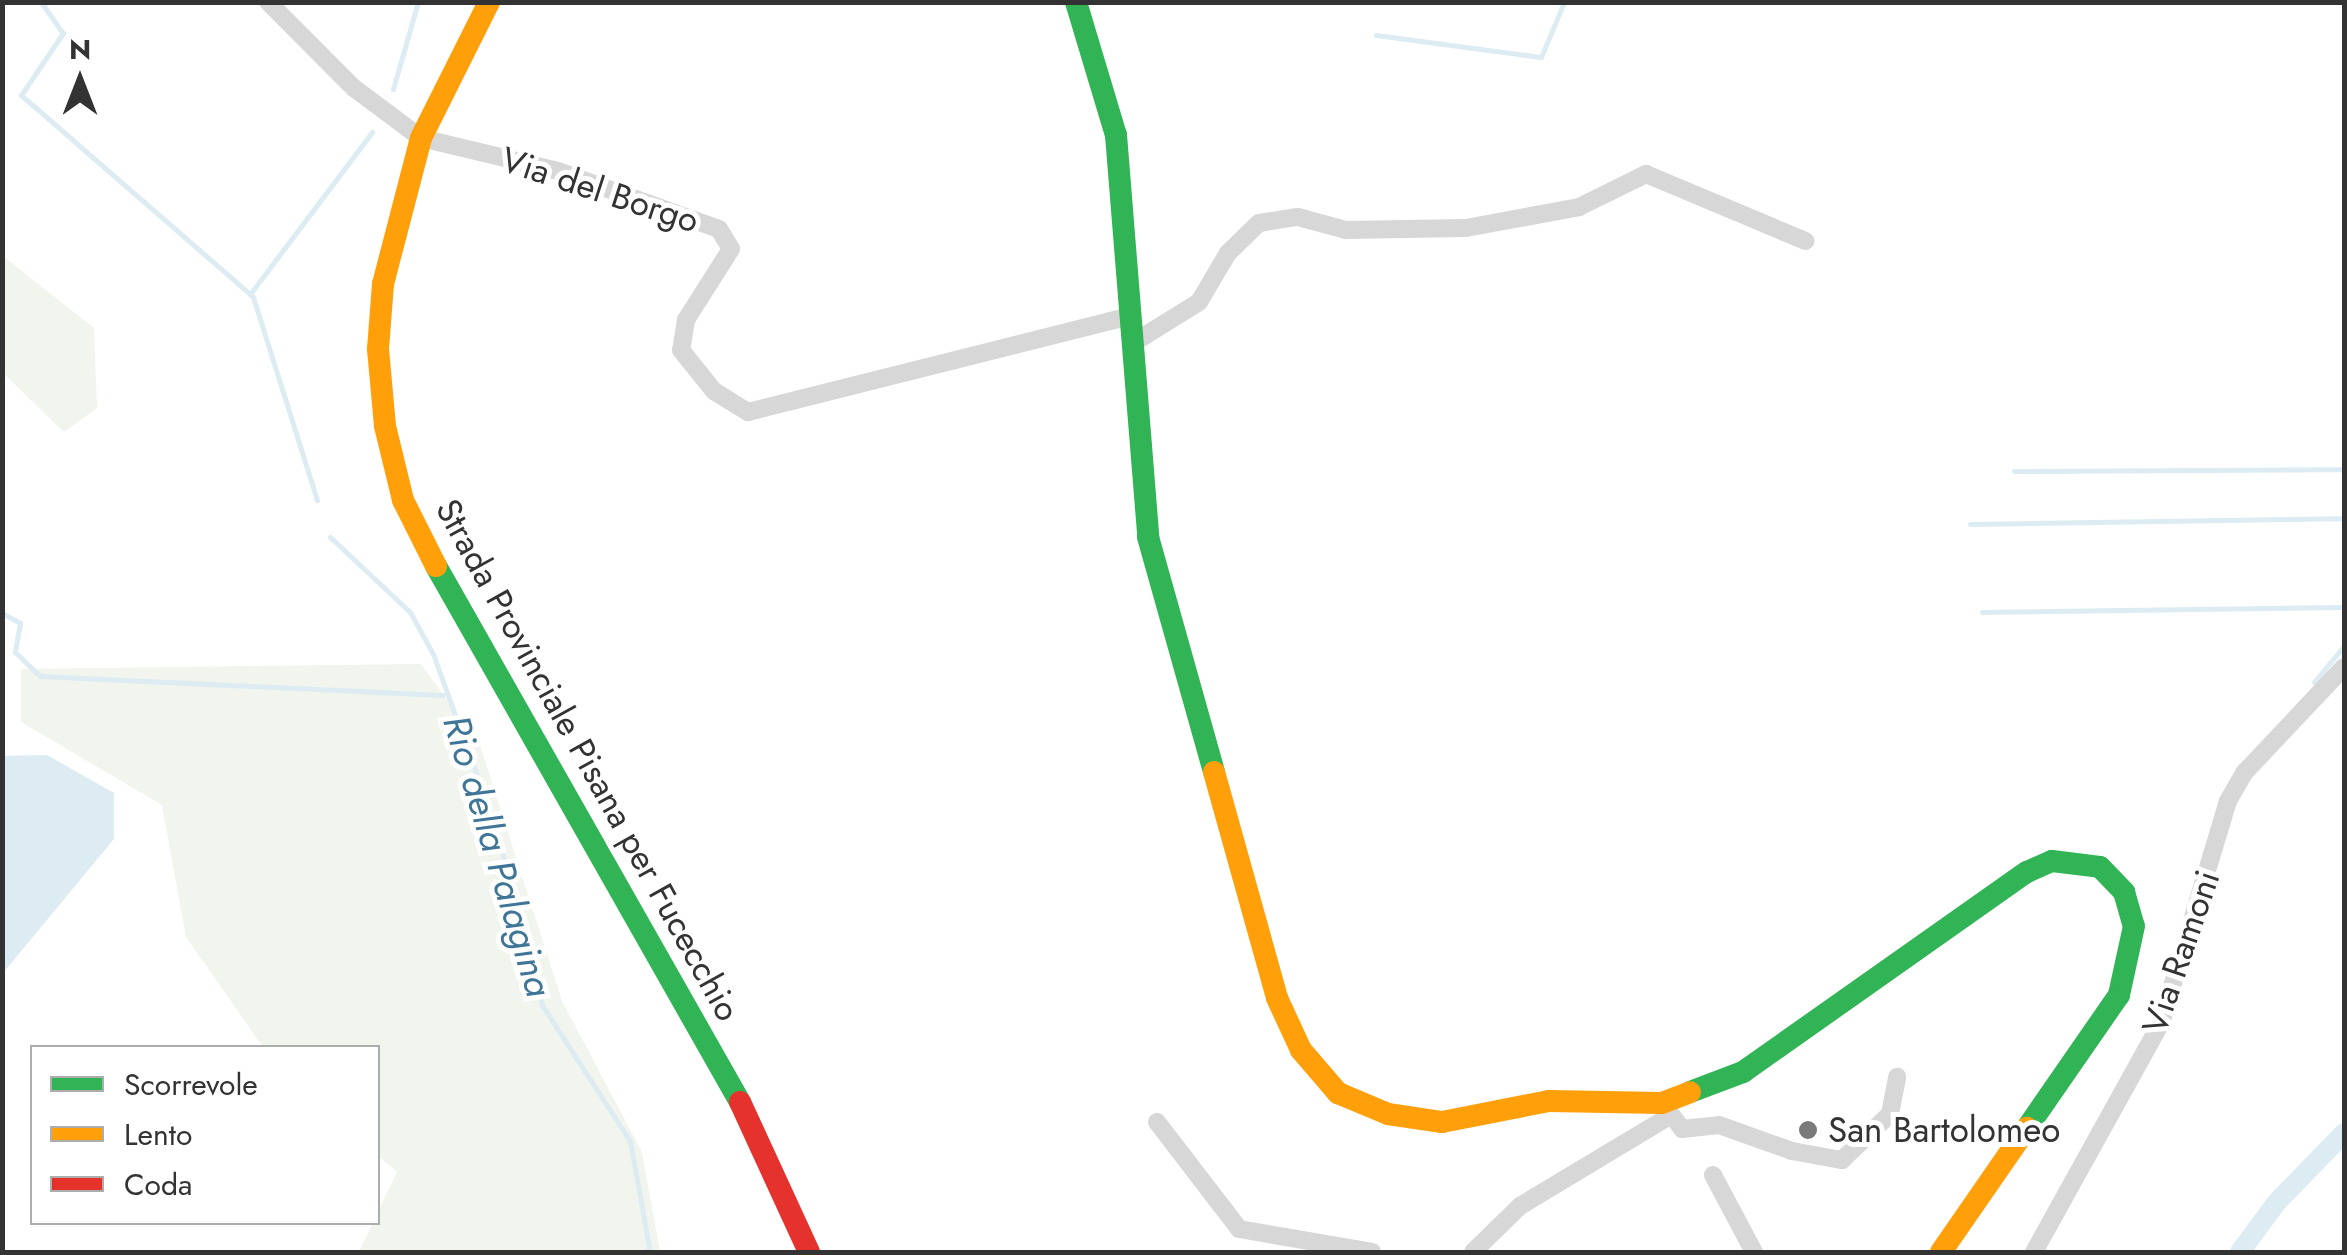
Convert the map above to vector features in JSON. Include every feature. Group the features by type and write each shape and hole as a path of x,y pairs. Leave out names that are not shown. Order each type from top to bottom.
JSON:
{"street":[{"name":"Via del Borgo","path":"268,2 354,88 421,138 558,171 720,229 731,250 686,320 681,350 714,390 748,412 1130,316"},
{"name":"Strada Provinciale Pisana per Fucecchio","path":"489,2 421,138 383,284 378,348 385,426 403,500 466,625 744,1110 809,1252"},
{"path":"1076,2 1116,135 1148,537 1277,998 1300,1050 1338,1092 1388,1114 1442,1122 1549,1102 1719,1125 1792,1151 1842,1160 1890,1114 1897,1077"},
{"path":"1132,343 1200,302 1228,253 1260,223 1298,217 1346,230 1466,228 1579,207 1646,174 1804,241"},
{"name":"Via Ramoni","path":"2034,1252 2161,1023 2228,802 2245,772 2344,667"},
{"path":"1473,1252 1520,1206 1743,1072 2027,872 2052,861 2100,868 2124,892 2134,926 2120,995 1941,1252"},
{"path":"1157,1122 1239,1229 1372,1252"},
{"path":"1713,1175 1754,1252"}],"shaded area":[{"path":"3,256 94,328 97,408 64,432 3,373"},
{"path":"421,664 480,745 562,1001 642,1152 660,1252 359,1252 372,1225 380,1225 380,1208 397,1172 380,1158 380,1045 262,1045 186,937 162,805 21,722 21,669"},
{"path":"47,755 114,793 114,839 3,973 3,756"}],"waterway":[{"path":"41,2 63,33 21,95 253,297 317,500"},
{"name":"Rio della Palagina","path":"393,89 418,2"},
{"path":"1376,35 1541,57 1564,2"},
{"name":"Rio della Palagina","path":"250,294 372,132"},
{"path":"2014,471 2344,469"},
{"path":"1970,524 2344,518"},
{"name":"Rio della Palagina","path":"330,537 410,612 433,654 495,825 542,1005 630,1141 650,1252"},
{"path":"1982,612 2344,607"},
{"path":"2,613 20,623 15,652 40,676 443,695"},
{"path":"2314,682 2344,646"},
{"path":"2240,1252 2277,1202 2344,1133"}],"traffic: fast":[{"path":"1076,2 1116,135 1148,537 1214,772"},
{"path":"436,566 740,1102"},
{"path":"1690,1092 1743,1072 2027,872 2052,861 2100,867 2124,892 2134,926 2119,995 2027,1128"}],"traffic: slow":[{"path":"436,566 403,500 385,426 378,349 383,284 421,138 489,2"},
{"path":"1214,772 1277,998 1301,1050 1338,1093 1388,1114 1442,1122 1549,1101 1662,1103 1690,1092"},
{"path":"1941,1252 2027,1128"}],"traffic: jam":[{"path":"740,1102 809,1252"}],"place":[{"name":"San Bartolomeo","path":"1808,1130"}]}
